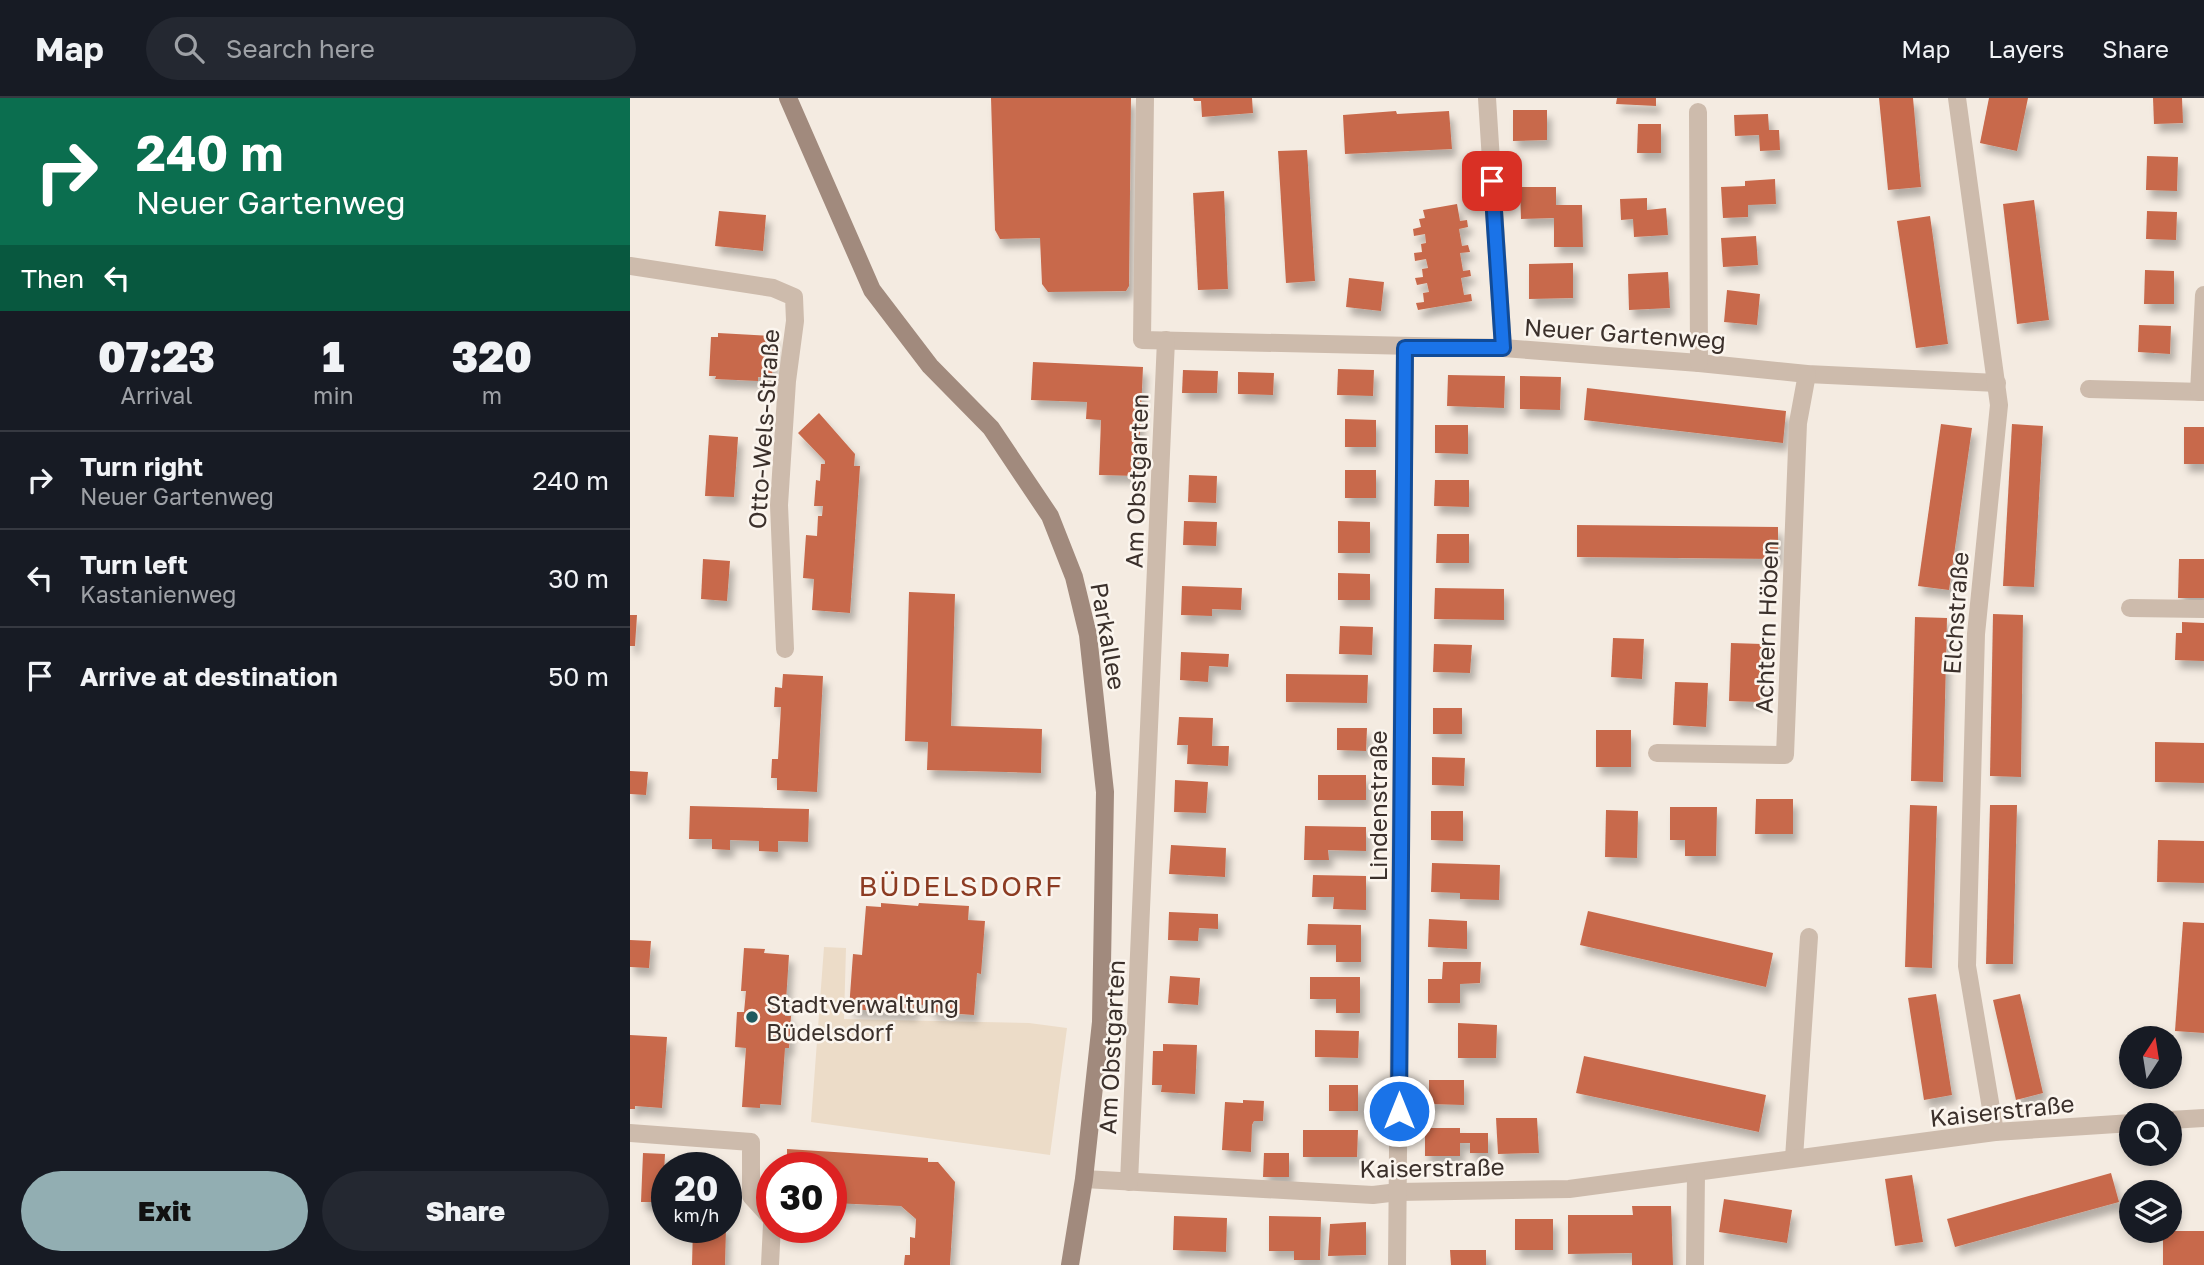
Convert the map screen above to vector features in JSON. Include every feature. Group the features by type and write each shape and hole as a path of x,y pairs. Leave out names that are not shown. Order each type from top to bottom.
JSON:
{"street":[{"name":"Parkallee","path":"788,98 872,290 930,366 991,428 1050,516 1074,577 1088,635 1105,792 1101,1022 1084,1179 1070,1265"},
{"path":"1145,98 1142,340 1166,340"},
{"path":"1487,98 1503,348"},
{"name":"Elchstraße","path":"1956,98 1999,405 1976,634 1967,966 1995,1132"},
{"path":"1698,112 1699,362"},
{"name":"Otto-Wels-Straße","path":"630,266 773,288 794,297 795,321 787,381 779,505 785,649"},
{"path":"2089,389 2201,392 2204,295"},
{"name":"Neuer Gartenweg","path":"1166,340 1405,348 1503,348 1699,362 1807,374 1997,383"},
{"name":"Am Obstgarten","path":"1129,1182 1166,340"},
{"name":"Lindenstraße","path":"1397,1265 1405,348"},
{"name":"Achtern Höben","path":"1657,753 1785,755 1798,423 1807,374"},
{"path":"2130,608 2204,609"},
{"path":"1794,1158 1809,937"},
{"path":"2182,1119 2204,1118"},
{"name":"Kaiserstraße","path":"1084,1179 1373,1195 1398,1192 1569,1189 1995,1132 2119,1124"},
{"path":"630,1133 751,1142 751,1196 756,1201"},
{"path":"1695,1265 1696,1172"},
{"path":"771,1265 772,1243"}],"shaded area":[{"path":"824,947 846,948 844,1019 1029,1023 1067,1028 1050,1155 811,1122"}],"building":[{"path":"991,98 1131,98 1129,286 1126,291 1048,292 1042,284 1040,238 1000,239 995,230"},
{"path":"1193,98 1252,98 1253,113 1202,117 1201,101 1194,101"},
{"path":"1617,98 1656,98 1656,106 1616,104"},
{"path":"1879,98 1913,98 1921,187 1888,190"},
{"path":"1989,98 2028,98 2017,151 1980,143"},
{"path":"2153,98 2182,98 2183,123 2154,124"},
{"path":"1513,110 1547,110 1547,140 1513,141"},
{"path":"1396,111 1397,114 1449,111 1452,149 1345,154 1343,115"},
{"path":"1768,114 1769,130 1779,130 1780,150 1760,151 1759,135 1735,136 1734,115"},
{"path":"1638,124 1661,124 1661,153 1637,153"},
{"path":"1307,150 1315,281 1286,283 1278,151"},
{"path":"2147,156 2178,157 2177,191 2146,190"},
{"path":"1775,179 1776,204 1748,205 1748,217 1723,218 1721,187 1745,186 1745,181"},
{"path":"1520,187 1556,187 1556,205 1582,205 1583,247 1554,247 1554,218 1521,219"},
{"path":"1224,191 1228,289 1198,290 1193,193"},
{"path":"1647,198 1647,210 1666,208 1668,235 1634,237 1633,219 1621,220 1620,199"},
{"path":"2034,200 2049,320 2017,324 2003,204"},
{"path":"1457,204 1460,221 1467,220 1468,227 1459,229 1462,246 1468,245 1470,252 1460,253 1463,271 1470,270 1471,276 1461,278 1464,295 1471,294 1472,301 1418,310 1416,303 1424,302 1423,293 1429,292 1427,283 1417,285 1415,278 1423,277 1422,269 1428,268 1426,259 1415,261 1414,253 1422,252 1421,244 1426,243 1425,234 1414,236 1413,229 1421,227 1419,219 1425,218 1423,210"},
{"path":"719,211 766,215 763,251 715,246"},
{"path":"2147,211 2177,212 2176,240 2146,239"},
{"path":"1930,216 1948,344 1916,348 1897,221"},
{"path":"1756,236 1758,265 1723,267 1721,238"},
{"path":"1573,263 1573,298 1529,299 1529,264"},
{"path":"2145,270 2174,271 2174,304 2144,304"},
{"path":"1668,272 1670,308 1629,310 1628,274"},
{"path":"1349,278 1384,282 1381,311 1346,307"},
{"path":"1727,290 1760,294 1757,325 1724,322"},
{"path":"2139,325 2171,326 2170,354 2138,352"},
{"path":"718,333 774,336 772,378 758,377 758,381 715,379 716,376 709,376 711,337 718,337"},
{"path":"1033,362 1143,367 1138,476 1099,475 1101,420 1086,419 1087,402 1031,400"},
{"path":"1338,369 1374,370 1373,396 1337,395"},
{"path":"1183,370 1218,371 1217,393 1182,393"},
{"path":"1238,372 1274,373 1273,395 1238,394"},
{"path":"1448,375 1505,376 1504,408 1447,406"},
{"path":"1520,376 1561,377 1560,410 1520,409"},
{"path":"1587,388 1786,411 1783,443 1584,420"},
{"path":"819,413 855,454 854,466 860,466 850,613 812,610 814,579 803,578 806,535 817,536 818,516 822,516 823,506 814,506 816,480 820,481 821,464 825,464 825,461 798,433"},
{"path":"1345,419 1376,420 1376,447 1345,447"},
{"path":"1941,424 1972,428 1949,590 1918,586"},
{"path":"2012,424 2043,426 2034,587 2003,586"},
{"path":"1435,425 1468,425 1468,454 1435,453"},
{"path":"2184,427 2204,427 2204,464 2184,464"},
{"path":"709,435 738,437 734,497 705,496"},
{"path":"1345,470 1376,470 1376,498 1345,498"},
{"path":"1189,475 1217,476 1216,503 1188,502"},
{"path":"1435,480 1469,480 1469,507 1434,506"},
{"path":"1184,521 1217,522 1216,546 1183,545"},
{"path":"1338,521 1370,522 1370,553 1338,553"},
{"path":"1577,525 1778,527 1778,559 1577,557"},
{"path":"1437,534 1469,534 1469,563 1436,563"},
{"path":"703,559 730,561 727,601 701,599"},
{"path":"2179,559 2204,559 2204,598 2178,598"},
{"path":"1338,573 1370,574 1370,600 1338,600"},
{"path":"1182,586 1242,588 1241,610 1212,609 1212,616 1181,615"},
{"path":"1435,588 1504,589 1504,620 1434,619"},
{"path":"909,592 955,594 951,726 1042,729 1041,773 927,770 928,742 905,741"},
{"path":"1993,614 2023,615 2021,777 1990,776"},
{"path":"630,615 637,615 635,646 630,646"},
{"path":"1915,617 1947,618 1943,782 1911,781"},
{"path":"2182,622 2204,623 2204,661 2175,660 2176,633 2182,633"},
{"path":"1340,626 1373,627 1372,655 1339,654"},
{"path":"1613,638 1644,639 1642,679 1611,677"},
{"path":"1731,643 1762,644 1760,702 1729,701"},
{"path":"1434,644 1472,645 1470,673 1433,672"},
{"path":"1181,652 1229,654 1228,667 1209,666 1208,682 1180,680"},
{"path":"783,674 823,676 817,792 777,790 777,778 771,778 772,759 778,759 781,707 774,707 775,687 782,688"},
{"path":"1286,674 1368,675 1367,703 1286,702"},
{"path":"1675,682 1708,683 1706,727 1673,725"},
{"path":"1433,708 1462,708 1462,734 1433,734"},
{"path":"1179,717 1213,718 1212,746 1229,746 1228,766 1187,764 1188,745 1177,745"},
{"path":"1337,728 1367,728 1366,751 1337,750"},
{"path":"1596,730 1631,730 1631,767 1596,767"},
{"path":"2155,742 2204,743 2204,783 2155,782"},
{"path":"1432,757 1465,758 1464,786 1432,785"},
{"path":"630,771 648,772 646,795 630,794"},
{"path":"1318,775 1366,775 1366,800 1318,800"},
{"path":"1175,780 1208,782 1206,813 1174,812"},
{"path":"1756,799 1793,799 1793,834 1755,834"},
{"path":"1910,805 1937,806 1932,968 1905,967"},
{"path":"1990,805 2017,805 2013,964 1986,964"},
{"path":"690,806 809,809 808,842 778,841 778,852 759,851 759,841 730,840 730,850 712,849 712,839 689,839"},
{"path":"1670,807 1717,807 1716,856 1685,856 1685,840 1670,840"},
{"path":"1606,810 1638,811 1637,858 1605,857"},
{"path":"1431,811 1463,811 1463,841 1431,840"},
{"path":"1305,826 1366,827 1366,851 1328,850 1329,860 1304,860"},
{"path":"2158,840 2204,841 2204,883 2157,882"},
{"path":"1171,845 1226,848 1225,877 1169,874"},
{"path":"1432,863 1500,865 1499,900 1460,899 1460,893 1431,892"},
{"path":"1313,875 1366,876 1366,910 1333,909 1334,897 1312,897"},
{"path":"881,903 969,906 968,920 985,921 981,974 977,973 974,1015 932,1012 932,1006 914,1004 913,1013 849,1009 853,954 862,955 866,906 881,907"},
{"path":"1588,911 1773,953 1766,987 1580,945"},
{"path":"1169,912 1218,914 1218,929 1199,928 1198,941 1168,940"},
{"path":"1429,919 1467,921 1467,949 1428,947"},
{"path":"2183,922 2204,923 2204,1033 2182,1031 2182,1026 2175,1026"},
{"path":"1308,924 1361,925 1361,962 1336,962 1336,945 1307,945"},
{"path":"630,940 651,941 649,968 630,967"},
{"path":"744,948 765,949 764,953 789,955 785,1016 791,1016 789,1048 785,1048 781,1105 742,1107 746,1048 735,1047 737,1012 744,1012 746,991 741,991"},
{"path":"1443,962 1481,962 1480,983 1460,984 1460,1003 1428,1003 1428,979 1442,979"},
{"path":"1170,976 1200,978 1198,1005 1168,1003"},
{"path":"1310,977 1360,977 1360,1013 1336,1013 1336,999 1310,999"},
{"path":"1936,994 1952,1095 1924,1100 1908,998"},
{"path":"2020,994 2043,1093 2016,1100 1993,1000"},
{"path":"1458,1023 1497,1025 1496,1058 1458,1058"},
{"path":"1315,1030 1359,1031 1358,1058 1315,1057"},
{"path":"630,1035 667,1037 662,1108 635,1106 635,1109 630,1109"},
{"path":"1163,1044 1197,1045 1195,1094 1161,1092 1162,1085 1152,1085 1153,1051 1163,1051"},
{"path":"1584,1056 1766,1095 1759,1132 1576,1093"},
{"path":"1429,1080 1464,1080 1464,1105 1429,1104"},
{"path":"1329,1085 1358,1085 1358,1111 1329,1111"},
{"path":"1243,1100 1264,1101 1263,1121 1254,1121 1252,1125 1251,1152 1222,1150 1225,1102 1243,1103"},
{"path":"1496,1118 1537,1118 1539,1153 1498,1154"},
{"path":"1425,1128 1460,1128 1460,1133 1488,1133 1488,1153 1470,1153 1470,1143 1460,1143 1460,1156 1425,1156"},
{"path":"1303,1130 1358,1130 1357,1157 1303,1157"},
{"path":"787,1149 834,1152 787,1152"},
{"path":"643,1153 651,1153 651,1202 641,1202"},
{"path":"847,1153 928,1158 928,1162 938,1162 955,1182 950,1265 904,1265 905,1255 910,1255 910,1237 915,1238 916,1219 901,1206 847,1204"},
{"path":"1264,1153 1289,1153 1289,1177 1263,1177"},
{"path":"2111,1173 2119,1202 1955,1247 1947,1219"},
{"path":"1912,1175 1923,1242 1895,1246 1885,1179"},
{"path":"1724,1199 1792,1210 1787,1243 1719,1232"},
{"path":"1632,1206 1671,1206 1673,1265 1632,1265 1632,1253 1568,1254 1568,1215 1633,1215"},
{"path":"1174,1216 1227,1218 1226,1252 1173,1250"},
{"path":"1269,1216 1321,1217 1320,1260 1294,1260 1294,1251 1269,1251"},
{"path":"1515,1219 1553,1219 1553,1250 1515,1250"},
{"path":"1366,1222 1366,1255 1328,1256 1330,1224"},
{"path":"2182,1231 2204,1231 2204,1265 2163,1265 2163,1243 2182,1243"},
{"path":"693,1243 726,1243 725,1265 692,1265"},
{"path":"1450,1250 1486,1250 1486,1265 1451,1265"}],"place":[{"name":"Stadtverwaltung Büdelsdorf","path":"752,1017"}],"district":[{"name":"BÜDELSDORF","path":"961,885"}],"route":[{"path":"1399,1111 1405,348 1503,348 1492,181"}]}
